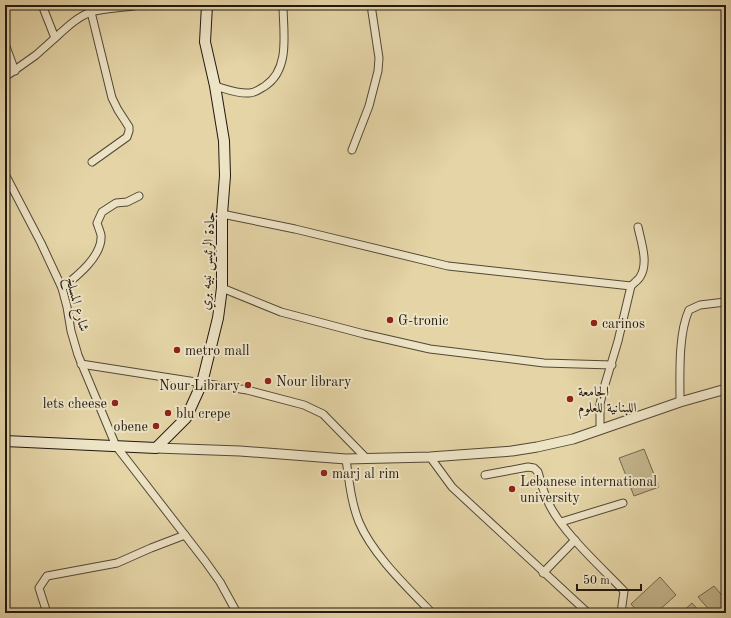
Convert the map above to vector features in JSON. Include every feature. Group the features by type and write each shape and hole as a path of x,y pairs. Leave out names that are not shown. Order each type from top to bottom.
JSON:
{"main road":[{"name":"جادة الرئيس نبيه بري","path":"156,448 186,418 202,382 218,318 222,288 222,214 225,176 224,141 216,86 205,42 207,5"},
{"path":"5,441 156,448"}],"street":[{"path":"42,5 55,38"},
{"path":"5,77 15,71 66,27 81,17 91,12 138,5"},
{"path":"216,86 248,93 258,90 268,84 282,62 284,52 283,5"},
{"path":"352,150 369,106 378,71 379,58 371,5"},
{"path":"91,12 112,98 129,127 127,137 92,162"},
{"path":"5,44 15,71"},
{"name":"شارع المسلخ","path":"5,174 47,254 62,288 71,331 81,364 116,446 149,487 220,582 237,613"},
{"path":"62,288 91,261 97,252 100,245 101,235 97,223 102,212 116,203 127,202 139,196"},
{"path":"222,214 295,229 448,266 632,286"},
{"path":"600,430 600,404 603,391 612,365 632,286 641,276 644,269 644,258 638,227"},
{"path":"222,288 281,312 364,334 430,349 544,363 612,365"},
{"path":"680,402 679,367 684,320 688,310 700,305 725,302"},
{"path":"81,364 247,390 304,405 323,414 366,458"},
{"path":"156,448 346,459 482,454 537,447 600,430 680,402 726,388"},
{"path":"430,457 452,487 543,573 588,613"},
{"path":"346,459 354,508 365,534 375,550 432,613"},
{"path":"485,475 528,467 534,468 538,472 550,506 561,522 575,540 624,591 621,613"},
{"path":"561,522 623,503"},
{"path":"47,613 40,588 47,576 117,563 185,535"},
{"path":"543,573 575,540"}],"shaded area":[{"path":"644,449 659,487 634,496 619,458"},
{"path":"660,577 676,595 656,613 639,613 631,604"},
{"path":"714,586 726,600 726,613 712,613 698,597"},
{"path":"692,603 701,613 681,613"}],"place":[{"name":"G-tronic","path":"390,320"},
{"name":"carinos","path":"594,323"},
{"name":"metro mall","path":"177,350"},
{"name":"Nour library","path":"268,381"},
{"name":"Nour Library","path":"248,385"},
{"name":"الجامعة اللبنانية للعلوم","path":"570,399"},
{"name":"lets cheese","path":"115,403"},
{"name":"blu crepe","path":"168,413"},
{"name":"obene","path":"156,426"},
{"name":"marj al rim","path":"324,473"},
{"name":"Lebanese international university","path":"512,489"}]}
